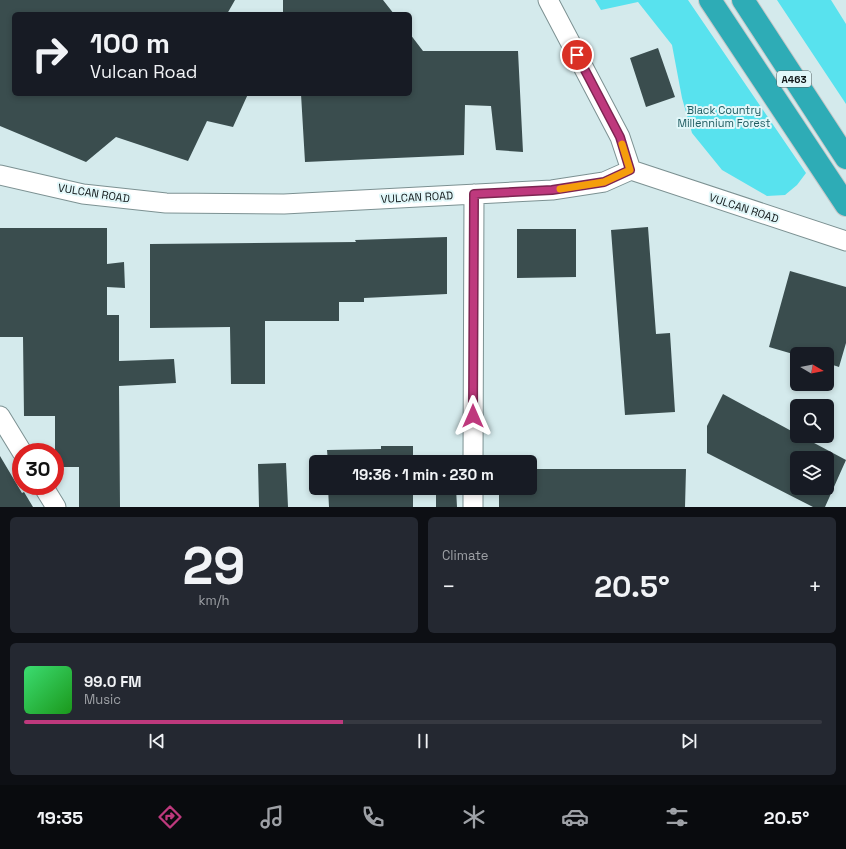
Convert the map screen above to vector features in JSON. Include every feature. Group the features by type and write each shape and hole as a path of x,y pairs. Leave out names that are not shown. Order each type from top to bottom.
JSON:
{"highway":[{"name":"A463","path":"710,0 843,200"},
{"name":"A463","path":"743,0 846,158"}],"street":[{"path":"548,0 620,137 630,170"},
{"name":"VULCAN ROAD","path":"0,176 83,194 166,203 284,204 552,190 604,182 630,170 846,241"},
{"path":"473,455 474,194"},
{"path":"0,416 16,443"},
{"path":"49,495 56,507"},
{"path":"473,495 473,507"}],"green space":[{"name":"Black Country Millennium Forest","path":"595,0 688,0 806,173 797,185 785,195 767,196 722,170 692,133 682,98 672,45 638,2 601,10"},
{"path":"777,0 831,0 846,24 846,104"}],"building":[{"path":"0,0 235,0 228,12 12,12 12,96 247,96 233,127 207,121 188,161 116,137 86,162 0,126"},
{"path":"283,0 383,0 392,12 283,12"},
{"path":"412,37 423,51 518,51 523,152 496,150 491,106 465,105 464,155 305,162 301,96 412,96"},
{"path":"658,48 675,97 646,107 630,58"},
{"path":"648,227 656,334 670,333 675,412 625,415 611,230"},
{"path":"0,228 107,228 107,264 124,262 125,288 107,287 107,315 119,315 119,361 174,359 176,383 119,386 120,507 79,507 79,467 64,467 64,443 55,443 55,416 24,416 23,337 0,337"},
{"path":"517,229 576,229 576,277 517,278"},
{"path":"447,237 447,294 364,298 364,302 339,302 339,321 265,321 265,384 231,384 230,327 150,328 150,244 356,242 355,240"},
{"path":"790,271 846,287 846,343 839,367 834,365 834,347 790,347 790,353 769,347"},
{"path":"723,394 790,430 790,443 814,443 829,451 790,451 790,495 830,495 825,507 813,507 707,453 707,426"},
{"path":"381,446 413,446 413,455 327,455 327,450 381,449"},
{"path":"834,454 846,460 834,487"},
{"path":"0,456 12,476 12,495 26,495 33,507 0,507"},
{"path":"286,463 288,507 259,507 258,464"},
{"path":"537,469 686,469 685,507 499,507 499,495 537,495"},
{"path":"328,495 413,495 413,507 329,507"},
{"path":"436,495 456,495 457,507 436,507"}],"slow traffic":[{"path":"560,189 604,182 630,170 622,144"}],"route":[{"path":"473,416 474,194 552,190 604,182 630,170 620,137 577,55"}]}
